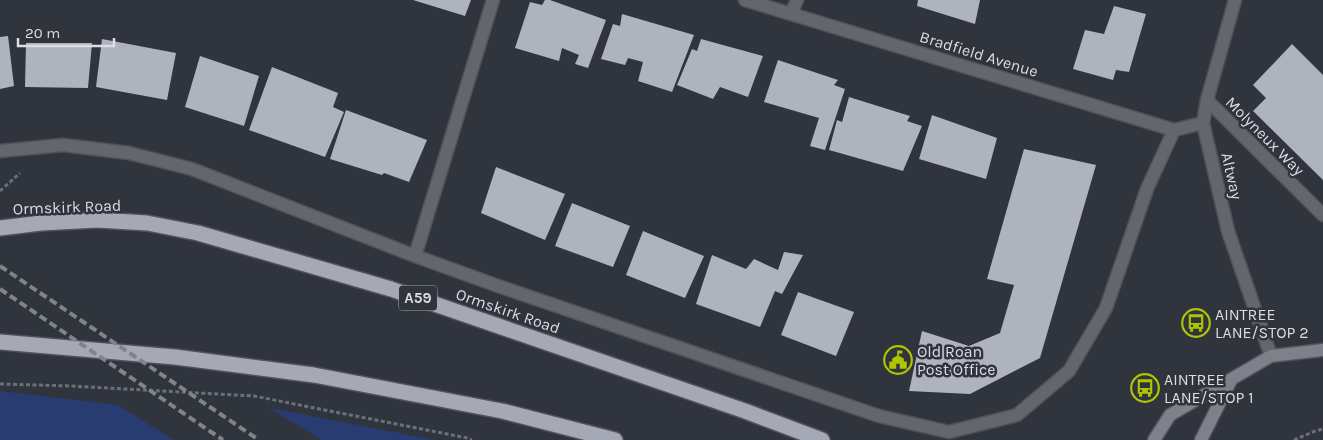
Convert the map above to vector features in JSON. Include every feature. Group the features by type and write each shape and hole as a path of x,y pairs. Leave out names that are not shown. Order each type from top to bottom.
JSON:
{"highway":[{"name":"Ormskirk Road","path":"0,228 41,223 97,220 147,224 198,233 392,289 736,408 822,440"},
{"path":"0,342 175,357 314,375 502,411 615,440"}],"main road":[{"path":"1154,440 1170,416 1271,356 1323,350"},
{"path":"1201,440 1231,380"}],"street":[{"path":"415,256 493,0"},
{"name":"Bradfield Avenue","path":"745,0 1174,130"},
{"path":"792,14 797,0"},
{"name":"Altway","path":"1235,0 1206,100 1204,123 1228,231 1271,356"},
{"name":"Molyneux Way","path":"1206,100 1323,215"},
{"path":"0,151 63,145 128,153 192,169 415,256 501,287 879,416 949,432 1017,415 1070,370 1106,308 1147,190 1174,130 1204,123"}],"path":[{"path":"0,384 254,396 472,440"},
{"path":"1294,440 1315,430 1323,429"}],"shaded area":[{"path":"0,391 118,405 174,440 0,440"},
{"path":"269,408 436,440 322,440"}],"building":[{"path":"413,0 471,0 465,16"},
{"path":"545,0 550,0 606,20 588,68 575,64 579,55 562,48 559,61 515,48 530,2 542,5"},
{"path":"918,0 980,0 975,24 917,6"},
{"path":"1114,6 1146,14 1129,72 1116,70 1113,80 1073,69 1085,30 1104,34"},
{"path":"622,14 694,35 672,92 638,81 643,62 628,58 625,65 601,59 613,24 620,26"},
{"path":"8,36 14,86 0,89 0,37"},
{"path":"102,39 176,53 167,100 96,87"},
{"path":"701,39 763,56 748,97 720,87 713,99 677,85 692,49 697,51"},
{"path":"26,43 92,43 88,88 25,87"},
{"path":"1292,44 1323,75 1323,180 1253,111 1266,98 1253,85"},
{"path":"200,56 259,76 244,126 185,107"},
{"path":"778,60 838,80 834,85 845,89 825,150 810,146 819,118 764,102"},
{"path":"272,67 338,93 333,107 344,112 325,157 249,130"},
{"path":"849,97 910,116 907,121 922,126 903,171 829,150 837,120 842,122"},
{"path":"346,110 427,140 409,182 384,173 382,175 330,159"},
{"path":"932,115 997,138 986,179 919,159"},
{"path":"1024,149 1096,165 1040,358 970,394 909,391 922,331 969,346 1000,333 1014,285 987,279"},
{"path":"496,167 565,194 545,240 481,213"},
{"path":"572,203 630,226 613,267 555,246"},
{"path":"643,231 704,256 685,298 626,275"},
{"path":"784,252 803,255 782,294 775,291 760,327 696,304 712,255 746,269 754,259 778,270"},
{"path":"798,292 854,312 836,356 781,335"}],"railway":[{"path":"0,266 259,440"},
{"path":"0,289 223,440"}],"place":[{"name":"AINTREE LANE/STOP 2","path":"1196,323"},
{"name":"Old Roan Post Office","path":"898,360"},
{"name":"AINTREE LANE/STOP 1","path":"1145,388"}]}
